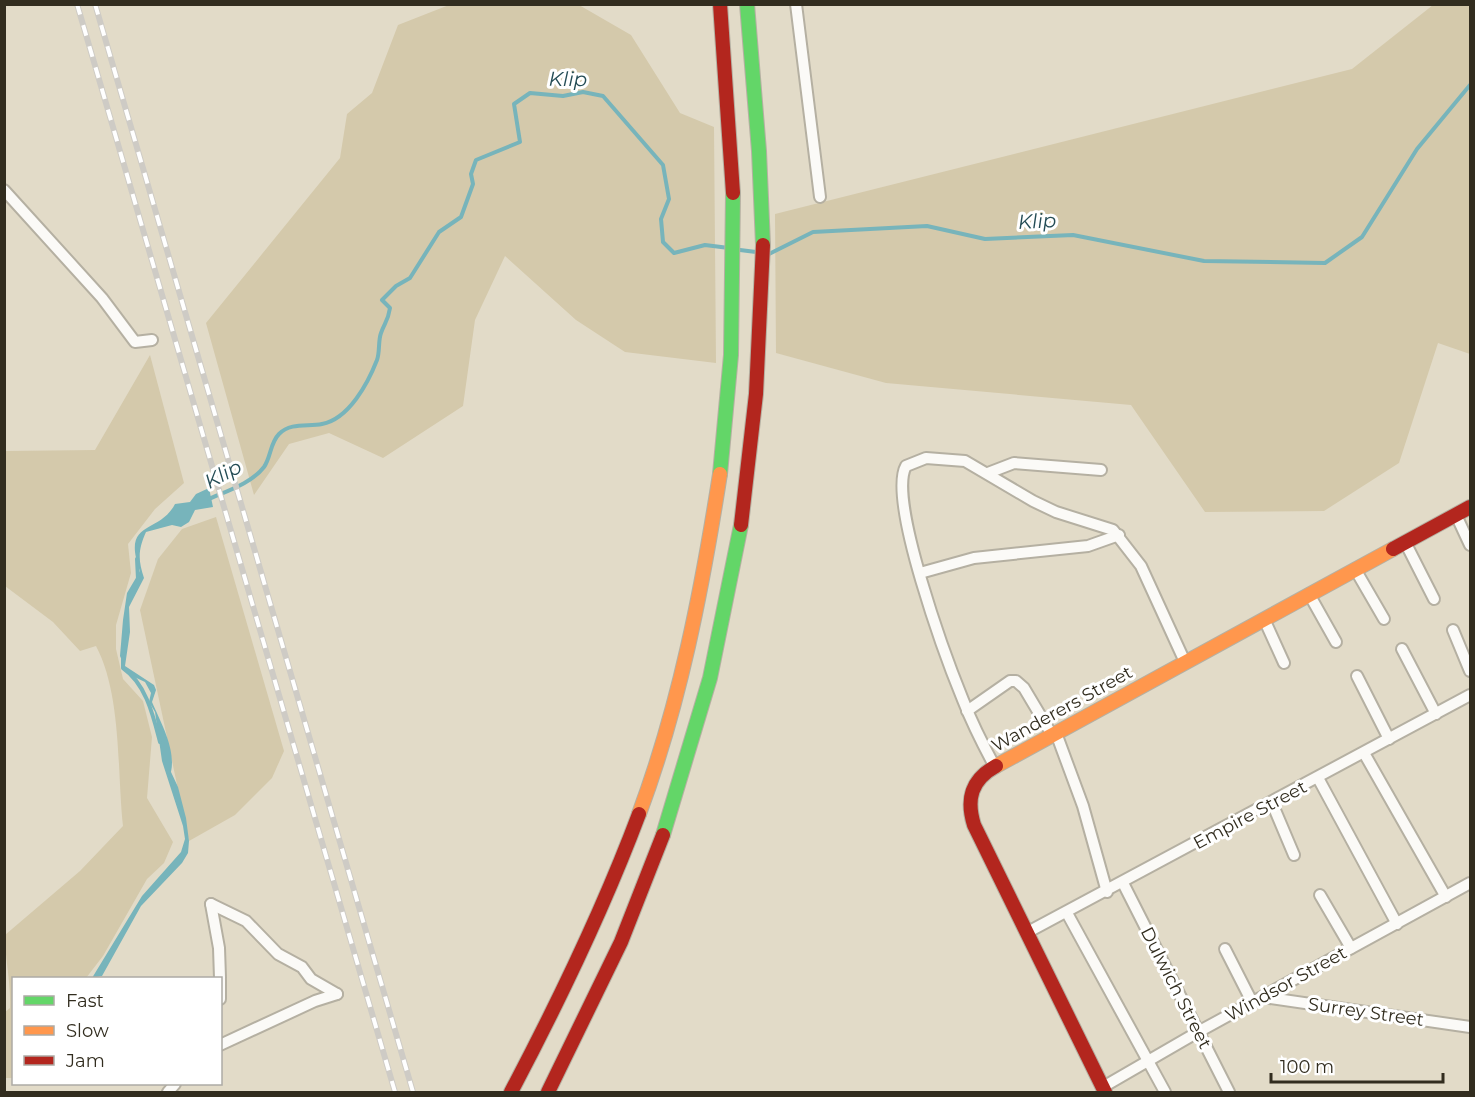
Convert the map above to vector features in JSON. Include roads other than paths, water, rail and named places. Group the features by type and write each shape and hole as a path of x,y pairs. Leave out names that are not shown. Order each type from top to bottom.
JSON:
{"main road":[{"path":"511,1092 591,937 629,847 655,773 702,591 714,521 727,416 734,297 734,240 720,4"},
{"path":"548,1092 600,988 634,908 679,781 710,679 741,522 753,424 762,297 762,240 747,4"},
{"name":"Wanderers Street","path":"1104,1090 970,813 968,805 972,787 984,773 1470,507"}],"street":[{"path":"796,4 820,197"},
{"path":"4,190 102,298 135,342 152,340"},
{"path":"995,767 967,711 942,647 920,573 901,486 906,466 926,458 965,461 1056,512 1113,530 1119,535 1151,584 1185,662"},
{"path":"988,473 1014,463 1101,470"},
{"path":"1456,515 1470,545"},
{"path":"920,573 974,558 1088,546 1119,535"},
{"path":"1405,542 1434,599"},
{"path":"1355,569 1384,619"},
{"path":"1309,594 1336,642"},
{"path":"1264,619 1284,663"},
{"path":"1453,630 1470,671"},
{"path":"1402,649 1436,714"},
{"path":"1357,676 1389,739"},
{"path":"967,711 1010,681 1016,681 1024,688 1054,734 1083,806 1107,892"},
{"name":"Empire Street","path":"1028,932 1107,892 1470,695"},
{"path":"1364,753 1446,897"},
{"path":"1318,778 1396,924"},
{"path":"1272,803 1294,855"},
{"name":"Dulwich Street","path":"1123,883 1229,1092"},
{"name":"Windsor Street","path":"1104,1090 1149,1060 1198,1032 1470,883"},
{"path":"1320,895 1351,948"},
{"path":"220,977 219,948 212,904 246,921 278,954 302,967 311,979 337,994 315,1001 222,1045"},
{"path":"1067,913 1165,1092"},
{"path":"1225,949 1257,1000"},
{"name":"Surrey Street","path":"1257,1000 1470,1027"}],"water":[{"path":"209,488 213,507 195,510 189,522 181,527 172,525 146,532 141,544 140,555 144,578 129,607 130,632 125,666 154,685 156,690 152,702 170,745 171,772 178,787 186,818 188,853 182,863 141,906 102,976 93,977 142,896 181,852 185,839 162,761 155,712 149,702 151,693 145,682 128,674 120,656 127,593 140,571 135,554 135,543 144,530 168,514 175,504 190,502 196,494"}],"waterway":[{"name":"Klip","path":"769,254 813,232 927,226 985,239 1073,235 1204,261 1325,263 1362,237 1417,149 1470,85"},
{"name":"Klip","path":"209,499 239,486 259,473 266,463 276,438 284,430 294,426 332,421 349,408 363,389 378,357 380,336 390,308 382,300 396,286 410,278 439,232 461,217 473,184 471,174 476,160 520,142 514,104 530,93 563,96 583,92 603,96 663,165 669,199 661,219 663,242 674,253 705,245 729,248"},
{"name":"Klip","path":"740,250 756,252"},
{"name":"Klip","path":"137,559 138,579"},
{"name":"Klip","path":"123,659 123,668 138,683 148,701 160,742"}],"railway":[{"path":"77,4 395,1092"},
{"path":"95,4 413,1092"}]}
